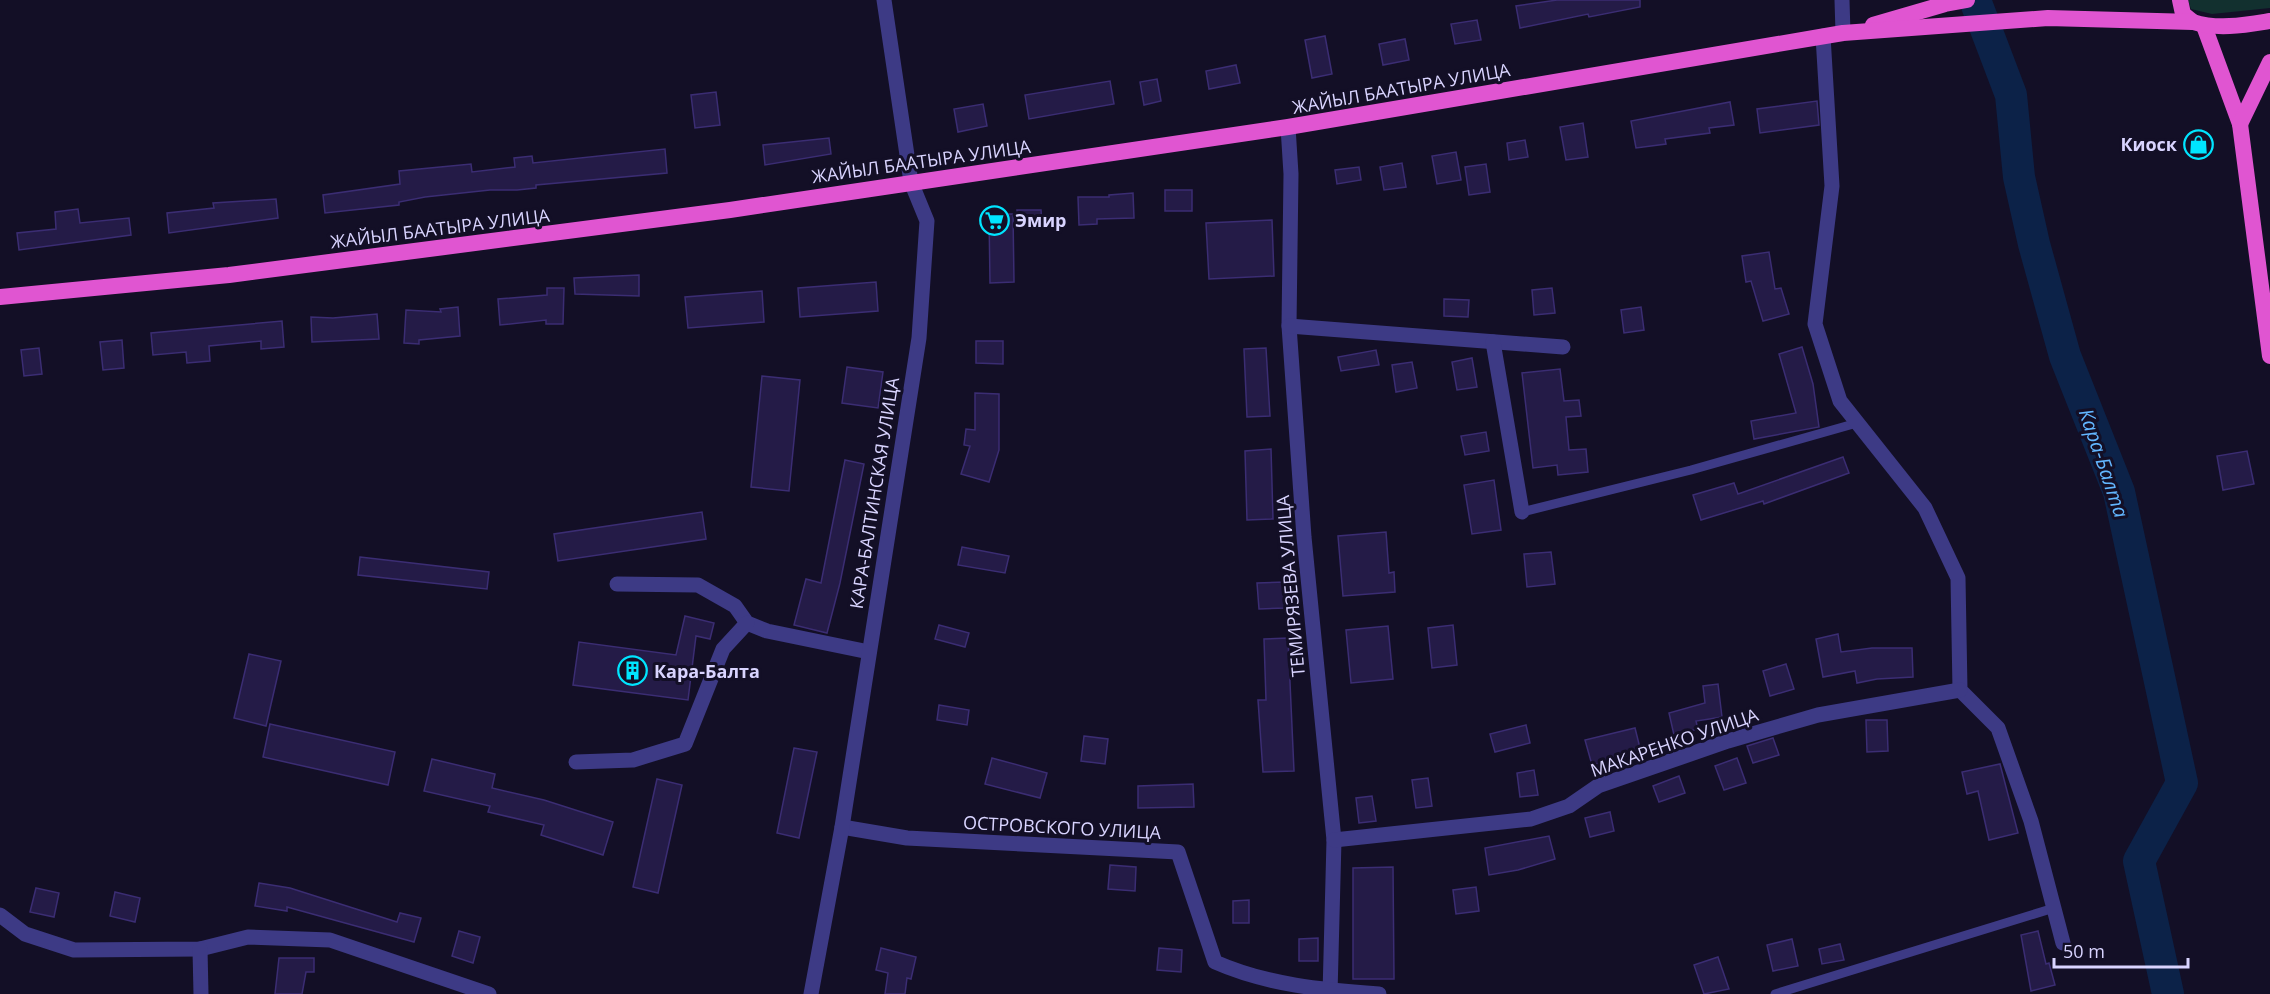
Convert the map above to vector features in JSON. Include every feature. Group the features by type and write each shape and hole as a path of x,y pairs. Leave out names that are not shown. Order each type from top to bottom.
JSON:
{"highway":[{"name":"ЖАЙЫЛ БААТЫРА УЛИЦА","path":"1843,33 1967,0"},
{"path":"2180,0 2183,14 2198,24 2240,124 2270,356"},
{"name":"ЖАЙЫЛ БААТЫРА УЛИЦА","path":"0,297 229,274 718,211 1288,127 1843,33 2048,18 2238,26 2270,21"},
{"path":"2240,124 2270,62"}],"street":[{"name":"КАРА-БАЛТИНСКАЯ УЛИЦА","path":"811,994 842,827 919,338 927,221 911,182 884,0"},
{"path":"1842,0 1843,33"},
{"path":"1823,36 1832,186 1815,324 1840,401 1925,508 1958,578 1960,690 1998,728 2031,821 2063,943"},
{"name":"ТЕМИРЯЗЕВА УЛИЦА","path":"1288,127 1291,174 1289,326 1304,537 1334,840 1330,992"},
{"path":"1289,326 1563,347"},
{"path":"1493,342 1522,512"},
{"path":"616,584 698,585 735,606 747,623 767,631 869,652"},
{"path":"576,762 633,760 686,744 723,649 747,623"},
{"name":"МАКАРЕНКО УЛИЦА","path":"1334,840 1531,819 1569,806 1598,786 1728,741 1818,715 1960,690"},
{"name":"ОСТРОВСКОГО УЛИЦА","path":"842,827 907,838 1178,852 1215,962 1248,976 1330,992 1379,994"},
{"path":"0,915 25,934 74,950 200,949 248,937 330,940 489,994"},
{"path":"200,949 201,994"}],"lane":[{"path":"1522,512 1691,470 1857,423"},
{"path":"1775,994 2054,908"}],"green space":[{"path":"2188,0 2270,0 2270,8 2212,14 2191,9"}],"building":[{"path":"1557,0 1640,0 1640,7 1589,17 1588,14 1520,28 1516,6"},
{"path":"1477,20 1481,40 1455,44 1451,24"},
{"path":"1325,36 1332,74 1312,78 1305,40"},
{"path":"1405,39 1409,60 1383,65 1379,44"},
{"path":"1236,65 1240,83 1209,89 1206,71"},
{"path":"1157,79 1161,101 1144,105 1140,82"},
{"path":"1110,81 1114,104 1029,119 1025,95"},
{"path":"716,92 720,125 695,128 691,95"},
{"path":"1817,101 1819,125 1760,133 1757,109"},
{"path":"1730,102 1734,125 1709,128 1710,133 1665,139 1666,144 1636,148 1631,121"},
{"path":"983,104 987,126 958,132 954,109"},
{"path":"1583,123 1588,157 1566,160 1560,127"},
{"path":"829,138 831,154 765,165 763,145"},
{"path":"1525,140 1528,157 1509,160 1507,143"},
{"path":"665,149 667,173 536,185 536,188 517,190 490,190 425,197 399,202 399,205 325,213 323,195 400,184 399,171 471,164 472,172 515,167 514,158 532,156 533,163"},
{"path":"1456,152 1461,180 1437,184 1432,156"},
{"path":"1402,163 1406,187 1384,190 1380,167"},
{"path":"1486,164 1490,192 1469,195 1465,167"},
{"path":"1359,167 1361,180 1337,184 1335,170"},
{"path":"1165,190 1192,190 1192,211 1165,211"},
{"path":"1133,193 1134,218 1097,219 1097,224 1079,225 1078,197 1109,197 1109,195"},
{"path":"276,199 278,218 169,233 167,213 214,208 213,203"},
{"path":"78,209 80,223 129,218 131,235 19,250 17,233 56,229 55,212"},
{"path":"1017,210 1041,210 1042,226 1018,226"},
{"path":"989,214 1013,214 1014,282 990,283"},
{"path":"1272,220 1274,276 1209,279 1206,223"},
{"path":"1769,252 1775,289 1781,288 1789,314 1763,321 1751,281 1746,282 1742,256"},
{"path":"639,275 639,296 575,294 574,278"},
{"path":"876,282 878,311 800,317 798,288"},
{"path":"547,288 564,288 563,324 546,324 546,320 500,325 498,299 547,295"},
{"path":"1552,288 1555,313 1534,315 1532,290"},
{"path":"762,291 764,322 688,328 685,297"},
{"path":"1444,299 1469,300 1468,317 1444,316"},
{"path":"458,307 460,336 419,340 419,344 404,343 406,310 441,312 440,309"},
{"path":"1641,307 1644,330 1624,333 1621,310"},
{"path":"377,314 379,339 312,342 311,317 333,318"},
{"path":"282,321 284,347 261,349 261,341 209,346 210,361 187,363 186,352 153,355 151,333"},
{"path":"122,340 124,368 103,370 100,342"},
{"path":"976,341 1003,341 1003,364 976,363"},
{"path":"1802,347 1813,384 1819,427 1754,439 1751,421 1796,413 1779,354"},
{"path":"39,348 42,374 24,376 21,350"},
{"path":"1266,348 1270,416 1247,417 1244,349"},
{"path":"1376,350 1379,365 1341,371 1338,357"},
{"path":"1472,358 1477,387 1457,390 1452,362"},
{"path":"1412,362 1417,388 1396,392 1392,365"},
{"path":"847,367 883,372 878,408 842,403"},
{"path":"1560,369 1564,401 1579,400 1581,416 1566,417 1569,450 1586,449 1588,472 1558,475 1557,465 1533,468 1522,373"},
{"path":"762,376 800,380 789,491 751,487"},
{"path":"975,393 999,394 999,450 989,482 961,474 970,446 964,445 966,429 975,430"},
{"path":"1486,432 1489,451 1465,455 1461,436"},
{"path":"1271,449 1273,519 1247,520 1245,451"},
{"path":"2247,451 2254,484 2223,490 2217,456"},
{"path":"1843,457 1849,473 1764,504 1763,501 1701,520 1693,495 1734,483 1738,494"},
{"path":"845,460 864,464 840,583 827,633 794,625 806,579 821,583"},
{"path":"1494,480 1501,530 1472,534 1464,485"},
{"path":"702,512 706,539 558,561 554,534"},
{"path":"1386,532 1389,573 1394,572 1395,592 1343,596 1338,536"},
{"path":"962,547 1009,556 1005,573 958,565"},
{"path":"1551,552 1555,584 1527,587 1524,554"},
{"path":"360,557 489,572 487,589 358,575"},
{"path":"1285,582 1286,608 1259,609 1257,583"},
{"name":"Кара-Балта","path":"685,616 714,623 710,639 696,636 688,700 573,685 579,642 676,655"},
{"path":"939,625 969,633 965,647 935,639"},
{"path":"1453,625 1457,665 1432,668 1428,628"},
{"path":"1388,626 1393,679 1351,683 1346,630"},
{"path":"1838,634 1841,652 1872,648 1912,648 1913,677 1877,679 1857,683 1855,671 1823,677 1816,639"},
{"path":"1288,638 1294,771 1263,772 1258,700 1266,700 1264,639"},
{"path":"249,654 281,661 266,726 234,718"},
{"path":"1786,664 1794,689 1770,696 1763,671"},
{"path":"1718,684 1722,717 1696,721 1698,729 1674,735 1669,713 1705,703 1703,686"},
{"path":"939,705 969,710 967,725 937,720"},
{"path":"1866,720 1887,720 1888,751 1867,752"},
{"path":"270,724 395,752 388,785 263,757"},
{"path":"1526,725 1530,743 1495,752 1490,734"},
{"path":"1635,728 1641,752 1592,765 1585,740"},
{"path":"1084,736 1108,739 1105,764 1081,761"},
{"path":"1773,738 1779,755 1753,763 1747,746"},
{"path":"794,748 817,752 799,838 777,833"},
{"path":"992,758 1047,773 1040,798 985,784"},
{"path":"1737,758 1746,783 1724,790 1715,766"},
{"path":"432,759 495,774 492,788 544,800 613,822 603,855 541,835 544,825 488,812 490,806 424,791"},
{"path":"2000,764 2018,833 1989,840 1978,791 1967,794 1962,772"},
{"path":"1534,770 1538,795 1520,797 1517,773"},
{"path":"1679,776 1685,793 1659,802 1653,786"},
{"path":"1428,778 1432,806 1416,808 1412,780"},
{"path":"657,779 682,785 658,893 633,887"},
{"path":"1193,784 1194,807 1138,808 1138,786"},
{"path":"1372,796 1376,821 1359,823 1356,798"},
{"path":"1610,812 1614,831 1590,837 1585,818"},
{"path":"1549,836 1555,859 1518,870 1489,875 1485,848"},
{"path":"1110,865 1136,867 1135,891 1108,889"},
{"path":"1393,867 1394,979 1353,979 1353,868"},
{"path":"259,883 290,888 397,922 400,913 421,918 414,942 287,907 287,911 255,906"},
{"path":"1476,887 1479,911 1456,914 1453,890"},
{"path":"36,888 59,893 54,917 30,912"},
{"path":"115,892 140,898 135,922 110,916"},
{"path":"1249,900 1249,923 1233,923 1233,901"},
{"path":"459,931 480,937 473,963 452,956"},
{"path":"2038,931 2046,964 2049,963 2055,985 2031,991 2021,935"},
{"path":"1318,938 1318,961 1299,961 1299,939"},
{"path":"1792,939 1798,966 1773,971 1767,945"},
{"path":"1840,944 1844,960 1822,964 1819,949"},
{"path":"881,948 916,957 911,979 907,978 905,994 885,994 888,973 876,970"},
{"path":"1159,948 1182,950 1181,972 1157,970"},
{"path":"1718,957 1729,989 1704,994 1694,965"},
{"path":"279,958 314,958 314,972 306,972 302,994 275,994"}],"waterway":[{"name":"Кара-Балта","path":"1975,0 2011,95 2019,177 2034,244 2065,356 2119,492 2182,783 2139,861 2168,994"}],"place":[{"name":"Киоск","path":"2198,144"},
{"name":"Эмир","path":"994,220"},
{"name":"Кара-Балта","path":"633,671"}]}
